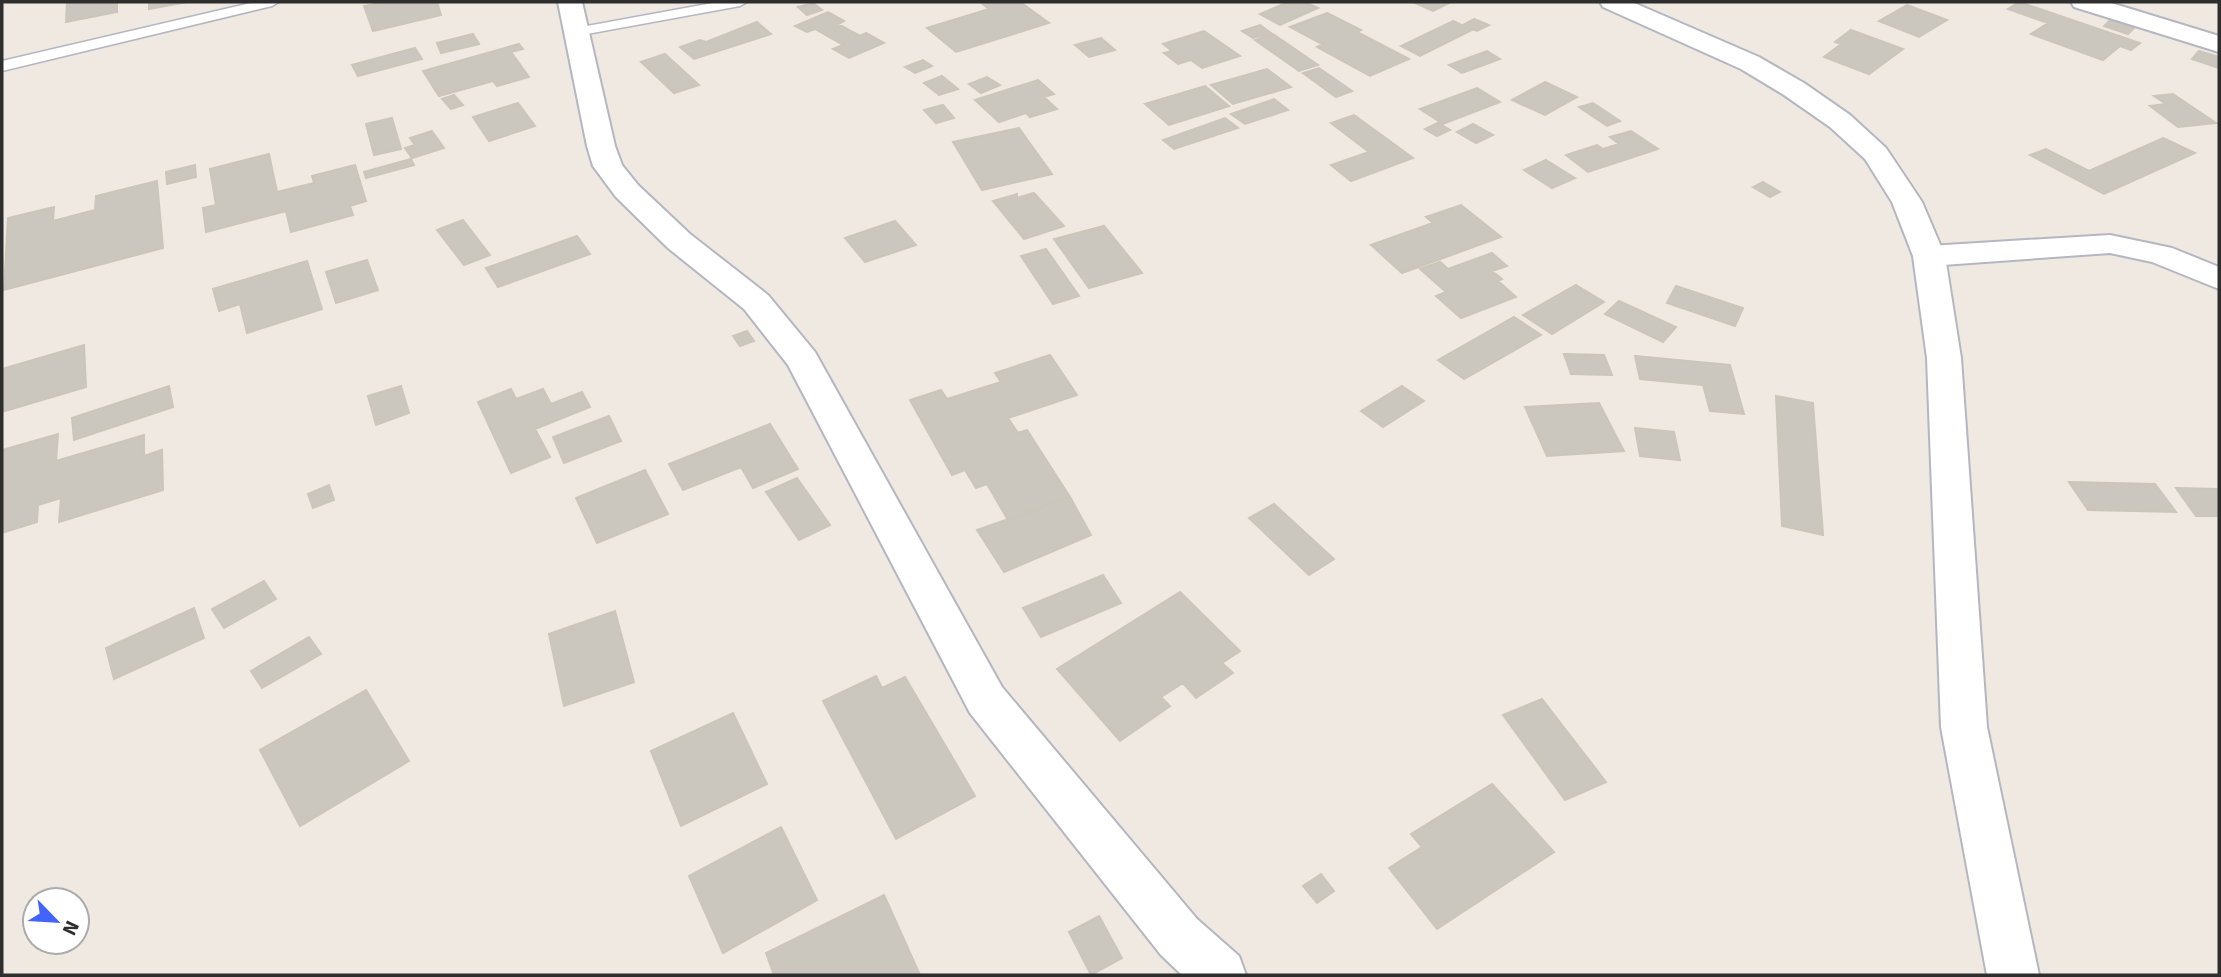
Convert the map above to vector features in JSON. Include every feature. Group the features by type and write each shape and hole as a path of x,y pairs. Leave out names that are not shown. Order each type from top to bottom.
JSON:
{"street":[{"path":"1612,2 1751,63 1840,121 1876,154 1907,202 1928,256 1944,358 1964,727 2013,975"},
{"path":"2083,2 2219,44"},
{"path":"573,17 601,146 608,166 627,191 679,241 755,302 803,360 986,700 1179,937 1220,975"},
{"path":"1928,256 2110,244 2161,255 2219,279"}],"lane":[{"path":"2,66 272,2"},
{"path":"573,17 740,2"}],"building":[{"path":"67,2 117,2 117,12 66,22"},
{"path":"149,2 187,2 149,9"},
{"path":"386,2 437,2 441,15 373,31 364,6"},
{"path":"980,2 1020,2 1049,23 956,52 927,28 989,9"},
{"path":"1288,2 1305,2 1318,8 1280,25 1260,14"},
{"path":"1413,2 1451,2 1433,11"},
{"path":"2019,2 2140,43 2131,50 2120,46 2103,60 2031,34 2048,23 2008,9"},
{"path":"813,3 822,10 807,15 798,7"},
{"path":"1907,5 1947,20 1919,37 1879,21"},
{"path":"828,12 844,21 838,24 860,36 866,33 884,43 849,58 833,49 843,45 815,29 807,32 795,26"},
{"path":"1327,13 1409,59 1370,76 1317,47 1322,44 1290,27"},
{"path":"1474,19 1489,25 1477,31 1463,25"},
{"path":"2110,20 2135,27 2128,34 2104,26"},
{"path":"1453,21 1472,30 1420,56 1401,46"},
{"path":"757,22 771,34 694,59 680,47 700,40 706,42"},
{"path":"1260,25 1271,33 1253,38 1242,31"},
{"path":"1851,30 1903,49 1869,74 1824,57 1841,44 1835,42"},
{"path":"1204,31 1240,56 1202,68 1191,60 1178,64 1164,53 1172,51 1163,44"},
{"path":"473,34 479,44 441,53 437,43"},
{"path":"1273,34 1318,65 1299,71 1255,40"},
{"path":"1101,38 1115,50 1089,57 1075,45"},
{"path":"519,44 523,49 511,52 529,77 497,86 493,81 439,96 423,71"},
{"path":"415,48 422,59 358,76 352,65"},
{"path":"1487,51 1500,59 1462,73 1449,65"},
{"path":"2199,51 2219,57 2219,68 2192,59"},
{"path":"665,54 699,85 674,93 641,62"},
{"path":"923,60 932,66 915,73 905,67"},
{"path":"1319,68 1352,91 1336,97 1303,73"},
{"path":"1267,69 1291,87 1233,104 1211,85"},
{"path":"942,76 958,89 939,95 924,83"},
{"path":"987,77 1000,85 981,93 969,84"},
{"path":"1038,80 1054,94 1044,97 1057,109 1030,117 1026,113 999,122 975,100"},
{"path":"1545,82 1577,97 1545,115 1512,100"},
{"path":"1205,86 1229,106 1169,125 1145,104"},
{"path":"1477,88 1500,102 1443,124 1420,109"},
{"path":"2173,94 2216,123 2178,127 2150,106 2166,104 2154,96"},
{"path":"454,95 463,105 451,109 442,99"},
{"path":"1274,99 1288,110 1245,124 1231,114"},
{"path":"518,103 535,126 489,141 473,117"},
{"path":"1593,103 1620,121 1607,126 1579,107"},
{"path":"943,105 954,118 936,123 924,110"},
{"path":"1354,115 1413,158 1351,181 1331,165 1369,152 1331,123"},
{"path":"392,118 401,149 374,155 366,124"},
{"path":"1225,118 1238,128 1174,149 1163,140"},
{"path":"1438,123 1450,130 1437,136 1425,129"},
{"path":"1473,124 1493,135 1476,143 1457,132"},
{"path":"1019,128 1052,174 982,190 953,142"},
{"path":"432,131 444,148 412,158 405,148 415,145 410,138"},
{"path":"1631,131 1658,149 1588,172 1566,155 1597,145 1603,149 1619,144 1610,137"},
{"path":"2163,138 2195,153 2104,194 2030,155 2046,149 2089,171"},
{"path":"269,154 277,192 314,183 312,176 355,165 366,201 350,206 353,215 291,232 286,211 206,232 203,208 216,205 210,169"},
{"path":"411,159 414,165 366,178 364,172"},
{"path":"1546,160 1575,178 1552,188 1524,170"},
{"path":"195,165 196,177 167,184 166,172"},
{"path":"157,181 163,248 4,290 8,218 54,207 53,221 95,210 96,196"},
{"path":"1763,182 1780,192 1770,197 1753,187"},
{"path":"1034,193 1064,226 1024,239 993,201 1017,194 1017,198"},
{"path":"1461,205 1501,237 1402,273 1371,245 1433,223 1426,217"},
{"path":"463,220 490,255 464,265 437,230"},
{"path":"895,221 916,245 865,262 845,238"},
{"path":"1104,226 1142,273 1089,288 1054,239"},
{"path":"577,236 590,254 498,287 486,268"},
{"path":"1046,249 1079,296 1053,304 1021,256"},
{"path":"1492,253 1507,266 1492,271 1502,279 1498,281 1516,297 1461,318 1436,296 1446,292 1420,269 1440,262 1448,269"},
{"path":"367,260 378,290 336,303 326,272"},
{"path":"307,261 322,309 247,333 240,304 219,311 213,289"},
{"path":"1576,285 1604,302 1552,334 1523,315"},
{"path":"1676,286 1743,308 1735,326 1667,303"},
{"path":"1619,301 1676,327 1663,342 1605,314"},
{"path":"1514,317 1541,335 1464,379 1438,360"},
{"path":"747,331 754,341 740,346 733,336"},
{"path":"84,345 86,387 2,412 2,369"},
{"path":"1564,354 1604,355 1612,375 1571,374"},
{"path":"1050,355 1077,395 1008,418 1018,433 1027,430 1070,497 1008,520 987,484 976,488 965,470 952,475 910,400 941,390 947,399 1001,382 995,373"},
{"path":"1635,356 1730,365 1744,414 1710,411 1703,385 1640,379"},
{"path":"169,386 173,407 74,440 72,418"},
{"path":"401,386 409,413 376,425 368,396"},
{"path":"1402,386 1424,401 1383,427 1361,411"},
{"path":"511,389 516,399 543,389 551,404 582,392 590,407 535,429 550,457 511,473 478,402"},
{"path":"1776,396 1813,403 1823,535 1782,526"},
{"path":"1599,403 1624,451 1547,456 1525,407"},
{"path":"609,416 621,441 564,463 553,437"},
{"path":"770,424 798,469 753,488 741,467 683,490 669,464"},
{"path":"1635,428 1674,432 1680,460 1640,456"},
{"path":"58,434 56,461 144,435 144,456 162,450 163,490 59,522 61,498 38,505 37,522 2,533 2,450"},
{"path":"645,470 668,514 597,543 576,498"},
{"path":"797,478 830,525 799,540 766,492"},
{"path":"2069,482 2155,484 2176,512 2088,510"},
{"path":"329,485 334,500 313,508 308,494"},
{"path":"2176,488 2219,489 2219,516 2196,516"},
{"path":"1070,497 1091,535 1004,572 977,530"},
{"path":"1274,504 1334,559 1309,575 1249,518"},
{"path":"1103,575 1121,603 1041,637 1023,608"},
{"path":"264,581 276,599 224,628 212,609"},
{"path":"1180,592 1240,651 1222,663 1233,673 1196,698 1183,683 1161,697 1170,706 1120,741 1057,669"},
{"path":"194,608 204,638 114,679 106,648"},
{"path":"615,611 634,682 564,706 549,634"},
{"path":"309,637 321,654 262,688 251,671"},
{"path":"876,676 882,688 905,677 975,796 896,839 823,701"},
{"path":"366,690 409,761 300,826 260,750"},
{"path":"1542,699 1606,782 1565,800 1503,715"},
{"path":"733,713 767,784 681,826 651,751"},
{"path":"1492,784 1554,852 1437,929 1389,868 1422,847 1411,834"},
{"path":"781,827 817,900 723,953 689,876"},
{"path":"1321,874 1334,891 1317,903 1303,886"},
{"path":"884,895 920,975 774,975 766,953"},
{"path":"1099,916 1122,958 1091,975 1069,932"}]}
